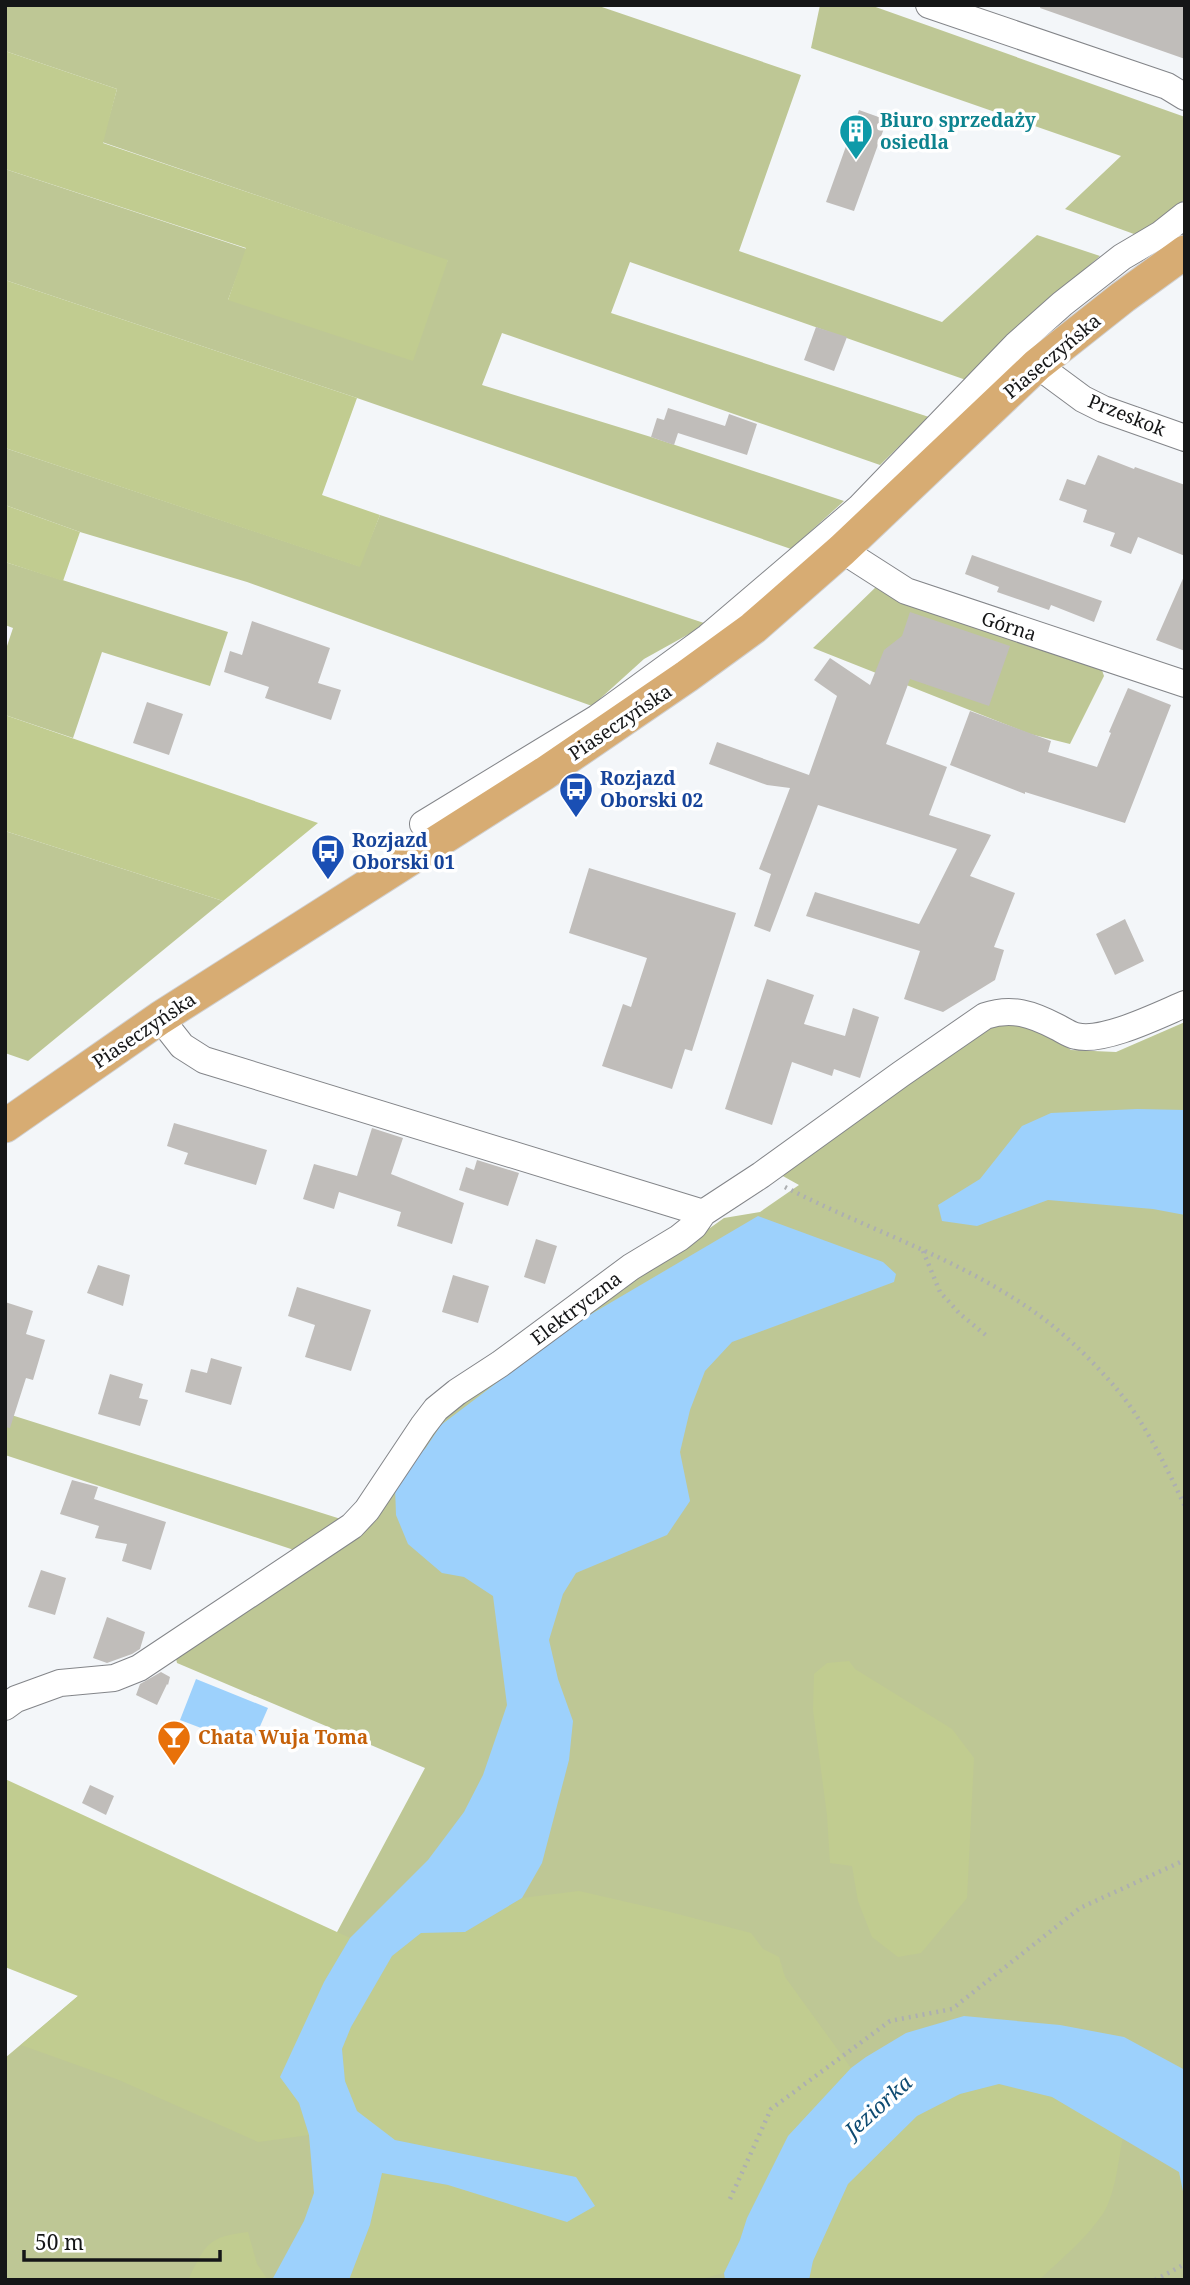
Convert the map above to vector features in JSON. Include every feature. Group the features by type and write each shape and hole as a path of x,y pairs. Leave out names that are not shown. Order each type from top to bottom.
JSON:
{"main road":[{"name":"Piaseczyńska","path":"5,1126 160,1018 545,773 753,628 842,550 1037,365 1185,252"}],"street":[{"path":"929,5 1167,86 1185,97"},
{"path":"423,824 597,718 708,637 859,508 1025,337 1062,304 1122,257 1161,234 1184,215"},
{"name":"Przeskok","path":"1037,365 1083,399 1103,410 1185,438"},
{"name":"Górna","path":"842,550 906,591 1185,684"},
{"name":"Elektryczna","path":"5,1707 16,1699 60,1683 114,1678 139,1668 352,1526 368,1510 383,1483 436,1409 457,1392 500,1364 631,1267 679,1238 694,1226 703,1213 985,1016 1000,1011 1034,1016 1076,1037 1108,1034 1185,1004"},
{"path":"160,1018 182,1046 204,1060 703,1213"}],"path":[{"path":"761,1175 830,1210 976,1276 1025,1305 1066,1339 1116,1388 1156,1447 1185,1506"},
{"path":"922,1250 940,1292 960,1314 988,1337"},
{"path":"730,2199 771,2109 890,2021 952,2009 1080,1908 1185,1860"},
{"path":"1157,2279 1185,2264"}],"green space":[{"path":"5,5 596,5 801,75 739,251 942,322 1037,235 1100,256 1002,342 966,380 630,262 611,313 929,417 880,465 502,333 482,385 844,501 791,549 357,398 5,280 5,169 247,249 228,300 448,261 102,142 117,89 5,51"},
{"path":"820,5 870,5 1185,117 1185,199 1161,219 1134,234 1065,209 1121,156 811,48"},
{"path":"5,51 117,89 103,143 448,260 413,361 228,300 246,248 5,169"},
{"path":"5,280 357,398 322,495 380,515 360,567 5,448"},
{"path":"5,448 359,566 380,515 707,624 644,659 592,706 247,582 80,532 5,505"},
{"path":"5,505 80,532 63,581 5,562"},
{"path":"5,562 228,632 210,686 102,652 73,738 5,715 5,652 13,628 5,625"},
{"path":"878,585 1099,661 1104,676 1070,744 1030,734 813,648"},
{"path":"5,715 318,823 223,901 5,831"},
{"path":"5,831 223,901 28,1061 5,1053"},
{"path":"1185,1022 1185,2277 1178,2280 5,2280 5,2058 78,1996 263,2070 425,1768 177,1663 174,1650 360,1524 450,1401 681,1241 710,1228 724,1218 760,1212 799,1185 781,1175 979,1030 1000,1024 1021,1023 1050,1035 1071,1050 1116,1052"},
{"path":"5,1413 344,1520 297,1551 5,1455"},
{"path":"849,1661 855,1669 952,1729 974,1758 967,1898 921,1953 898,1957 872,1937 858,1901 852,1866 830,1863 827,1815 813,1710 814,1674 827,1663"},
{"path":"5,1779 350,1938 324,1982 299,2103 309,2135 258,2142 119,2080 21,2045 78,1996 5,1967"},
{"path":"579,1891 751,1933 763,1949 779,1957 785,1977 851,2068 788,2136 747,2218 724,2273 697,2280 349,2280 370,2225 382,2173 448,2185 576,2177 395,2140 357,2112 345,2081 342,2049 351,2027 392,1956 421,1933 465,1932 522,1898"},
{"path":"999,2084 1052,2097 1123,2137 1108,2204 1082,2239 1039,2280 809,2280 813,2261 848,2184 917,2116 960,2094"},
{"path":"248,2232 257,2264 268,2280 188,2280 209,2244 224,2237"}],"water":[{"path":"1185,1110 1185,1215 1153,1209 1048,1200 977,1226 942,1221 938,1205 980,1179 1022,1126 1051,1113"},
{"path":"758,1216 883,1262 896,1274 894,1282 732,1342 705,1371 690,1410 680,1452 690,1501 667,1535 576,1573 563,1594 549,1640 558,1679 573,1721 569,1760 542,1863 522,1898 465,1932 421,1933 392,1956 351,2027 342,2049 345,2081 357,2111 395,2140 576,2177 595,2206 567,2222 448,2185 382,2173 370,2225 349,2280 272,2280 304,2221 314,2193 309,2135 299,2103 280,2077 324,1982 350,1938 428,1860 464,1812 483,1775 507,1705 493,1596 464,1577 442,1573 408,1544 396,1515 395,1486 410,1460 425,1449 441,1425 576,1323"},
{"path":"196,1679 268,1708 251,1747 180,1720"},
{"name":"Jeziorka","path":"964,2016 1060,2025 1124,2037 1185,2070 1185,2201 1179,2172 1052,2097 999,2084 960,2094 917,2116 848,2184 813,2261 809,2280 725,2280 724,2273 747,2218 788,2136 851,2068 866,2057 906,2033"}],"building":[{"path":"1041,5 1185,5 1185,59 1040,8"},
{"name":"Biuro sprzedaży osiedla","path":"859,110 887,120 854,211 826,202"},
{"path":"816,327 847,337 834,371 804,360"},
{"path":"668,408 725,426 729,414 757,424 747,455 678,433 674,445 651,437 657,418 664,420"},
{"path":"1098,455 1185,485 1185,556 1138,537 1131,554 1110,546 1115,533 1083,522 1087,510 1059,500 1067,479 1085,485"},
{"path":"972,555 1102,601 1094,622 1051,605 1049,610 997,592 999,587 965,574"},
{"path":"1185,574 1185,651 1156,640"},
{"path":"910,612 1010,646 989,706 910,679 886,744 947,767 929,815 991,835 970,876 1015,893 994,947 1004,950 995,980 943,1012 904,999 920,951 806,916 815,892 919,924 957,849 818,805 770,932 754,926 771,874 759,869 790,788 767,785 709,764 717,742 809,775 837,696 814,680 830,658 870,685 884,650 902,636"},
{"path":"252,621 330,648 318,683 341,690 331,720 265,698 269,687 224,672 230,651 242,655"},
{"path":"1128,688 1171,705 1125,823 1025,794 950,765 970,711 1051,741 1048,752 1097,767"},
{"path":"147,702 183,714 169,755 133,743"},
{"path":"589,868 736,913 692,1051 685,1049 672,1089 602,1066 623,1004 631,1007 647,958 569,933"},
{"path":"1125,919 1144,961 1115,975 1096,934"},
{"path":"767,979 814,995 804,1024 845,1036 853,1008 879,1017 860,1078 834,1069 832,1076 792,1062 772,1125 725,1109"},
{"path":"174,1123 267,1150 256,1185 184,1164 188,1153 167,1146"},
{"path":"372,1128 403,1138 391,1174 464,1203 452,1244 397,1226 401,1212 339,1192 334,1209 303,1199 314,1164 357,1176"},
{"path":"477,1160 519,1173 508,1206 459,1190 466,1167 474,1170"},
{"path":"536,1239 557,1246 545,1284 524,1277"},
{"path":"98,1265 130,1275 123,1306 87,1293"},
{"path":"453,1275 489,1286 478,1323 442,1312"},
{"path":"297,1287 371,1310 351,1371 305,1357 315,1325 288,1316"},
{"path":"5,1302 33,1311 26,1334 45,1340 33,1380 26,1378 10,1428 5,1427"},
{"path":"211,1358 242,1367 231,1405 185,1392 191,1369 207,1373"},
{"path":"110,1374 143,1384 139,1398 148,1400 140,1426 98,1414"},
{"path":"72,1480 98,1487 94,1499 166,1522 151,1570 122,1561 127,1544 95,1538 99,1526 60,1514"},
{"path":"41,1570 66,1578 55,1615 28,1607"},
{"path":"107,1617 145,1632 140,1649 107,1663 93,1658"},
{"path":"161,1672 170,1677 157,1705 136,1695 140,1684"},
{"path":"90,1785 114,1796 106,1815 82,1803"}],"place":[{"name":"Biuro sprzedaży osiedla","path":"856,161"},
{"name":"Rozjazd Oborski 02","path":"576,819"},
{"name":"Rozjazd Oborski 01","path":"328,881"},
{"name":"Chata Wuja Toma","path":"174,1767"}]}
